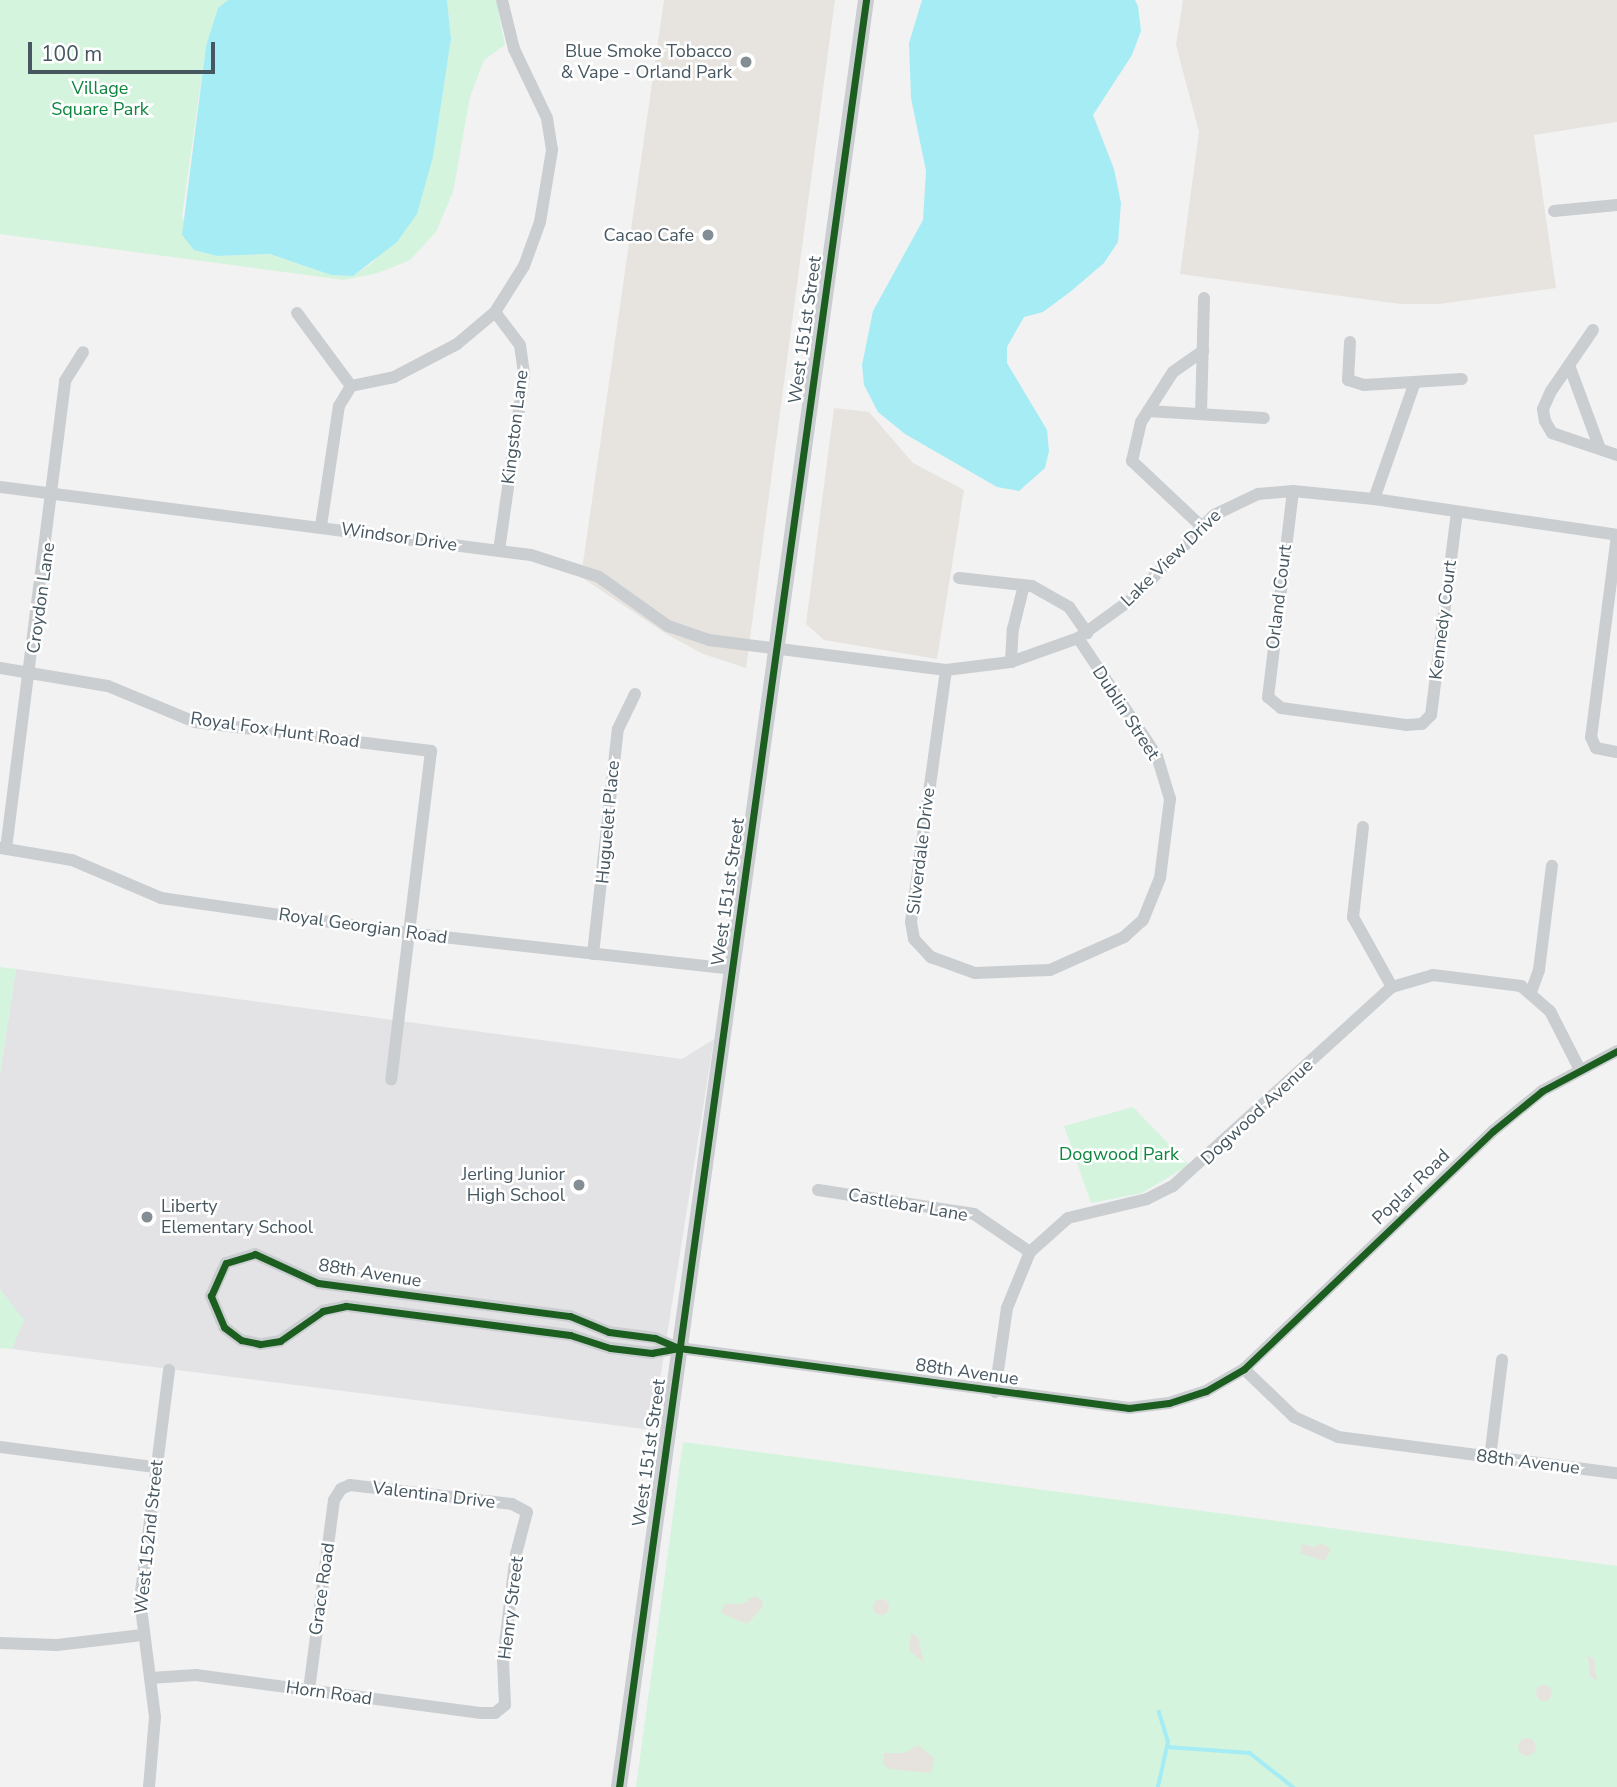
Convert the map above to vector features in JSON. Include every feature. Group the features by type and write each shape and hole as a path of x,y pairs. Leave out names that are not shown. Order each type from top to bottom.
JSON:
{"street":[{"path":"321,526 339,406 351,386 394,377 457,344 495,312 524,266 536,233 552,150 547,118 514,49 502,0"},
{"name":"West 151st Street","path":"619,1787 866,0"},
{"path":"1554,211 1617,205"},
{"path":"1201,414 1204,298"},
{"name":"Kingston Lane","path":"495,312 520,345 524,375 499,550"},
{"path":"297,313 351,386"},
{"path":"1592,330 1543,409 1545,421 1552,433 1599,446 1617,455"},
{"path":"1350,342 1348,380 1364,385 1462,379"},
{"path":"1201,526 1132,461 1148,411 1173,372 1203,351"},
{"name":"Croydon Lane","path":"3,848 31,673 55,493 65,381 83,352"},
{"path":"1569,365 1599,446"},
{"path":"1374,499 1415,382"},
{"path":"1148,411 1264,418"},
{"name":"Windsor Drive","path":"0,487 321,526 499,550 557,561 599,577 668,626 709,640 777,652"},
{"name":"Lake View Drive","path":"777,652 946,670 1012,663 1082,635 1133,598 1201,526 1239,499 1293,491 1374,499 1617,535"},
{"name":"Orland Court","path":"1293,491 1267,689 1270,702 1280,708 1422,724"},
{"name":"Kennedy Court","path":"1422,724 1431,715 1457,512"},
{"path":"1617,535 1591,737 1596,748 1617,752"},
{"name":"Dublin Street","path":"959,578 1024,585 1069,607 1082,635 1157,756 1170,799 1160,878 1143,920 1125,937 1078,957"},
{"path":"1012,663 1013,629 1024,585"},
{"name":"Royal Fox Hunt Road","path":"0,668 108,686 195,722 431,751 407,933"},
{"name":"Silverdale Drive","path":"946,670 911,922 914,939 931,957 975,973 1050,970 1078,957"},
{"name":"Huguelet Place","path":"593,954 618,729 635,694"},
{"path":"1363,827 1353,917 1392,988"},
{"name":"Royal Georgian Road","path":"3,848 90,865 161,898 407,933 734,969"},
{"path":"1552,866 1539,970 1531,992 1550,1011 1579,1068"},
{"path":"391,1080 407,933"},
{"name":"Dogwood Avenue","path":"995,1392 1007,1308 1030,1252 1068,1219 1147,1199 1173,1186 1392,988 1424,976 1446,975 1500,981 1531,992"},
{"name":"Poplar Road","path":"1244,1369 1493,1131 1579,1068 1617,1051"},
{"name":"Castlebar Lane","path":"818,1190 974,1214 1030,1252"},
{"name":"88th Avenue","path":"679,1348 652,1353 570,1335 346,1306 323,1311 280,1341 260,1345 241,1340 224,1327 211,1296 226,1264 255,1254 318,1283 570,1316 609,1332 655,1338 679,1348 1129,1408 1206,1391 1244,1369 1294,1416 1329,1433 1490,1458 1617,1473"},
{"path":"1490,1458 1502,1360"},
{"name":"West 152nd Street","path":"149,1787 156,1717 142,1635 141,1578 169,1370"},
{"path":"0,1447 155,1467"},
{"name":"Valentina Drive","path":"341,1489 350,1485 499,1503 527,1512"},
{"name":"Grace Road","path":"309,1690 334,1500 341,1489"},
{"name":"Henry Street","path":"505,1705 503,1660 516,1554 527,1512"},
{"path":"0,1643 57,1645 142,1635"},
{"name":"Horn Road","path":"150,1678 195,1675 481,1713 495,1713 505,1705"}],"shaded area":[{"path":"664,0 835,0 746,668 703,654 668,635 581,577"},
{"path":"1183,0 1617,0 1617,122 1534,135 1556,288 1439,304 1400,304 1180,274 1199,132 1176,45"},
{"path":"834,408 869,412 913,463 964,490 937,659 824,640 806,624"},
{"path":"16,969 682,1059 714,1039 652,1430 12,1349 23,1320 0,1289 0,1074"}],"green space":[{"name":"Village Square Park","path":"0,0 228,0 218,8 206,46 182,216 194,250 217,256 270,254 331,275 353,276 372,263 417,213 433,157 451,39 447,0 496,0 505,45 484,60 470,97 453,192 436,232 410,260 378,273 344,280 0,234"},
{"path":"0,967 16,969 0,1074"},
{"name":"Dogwood Park","path":"1133,1107 1189,1165 1142,1193 1091,1203 1064,1126"},
{"path":"0,1289 24,1320 12,1349 0,1348"},
{"path":"683,1442 1617,1566 1617,1787 636,1787"}],"sand":[{"path":"1322,1543 1331,1549 1325,1561 1300,1553 1302,1544 1315,1547"},
{"path":"755,1596 762,1600 763,1607 747,1624 721,1613 725,1604 741,1604"},
{"path":"881,1599 887,1601 887,1613 881,1615 875,1613 873,1607 875,1601"},
{"path":"911,1633 918,1637 924,1662 909,1651"},
{"path":"1588,1656 1594,1659 1597,1680 1590,1677"},
{"path":"1541,1685 1547,1685 1552,1693 1550,1699 1541,1701 1536,1696 1536,1690"},
{"path":"1527,1738 1533,1741 1536,1747 1533,1753 1527,1756 1521,1753 1518,1747 1521,1741"},
{"path":"918,1745 934,1758 931,1773 890,1769 883,1765 884,1753 904,1753"}],"water":[{"path":"228,0 447,0 451,39 433,157 417,214 397,242 353,276 331,275 270,254 217,256 194,250 182,235 206,46 218,8"},
{"path":"922,0 1135,0 1138,6 1141,31 1132,55 1093,115 1114,169 1121,203 1118,242 1104,263 1070,292 1043,312 1024,317 1007,347 1007,363 1047,430 1049,451 1045,468 1019,491 997,487 905,434 878,412 864,385 862,365 873,311 923,220 926,171 911,98 909,43"}],"waterway":[{"path":"1158,1787 1168,1742 1159,1712"},
{"path":"1167,1747 1250,1753 1293,1787"}],"cycle path":[{"path":"619,1787 866,0"},
{"path":"679,1348 652,1353 610,1348 570,1335 346,1306 323,1311 280,1341 260,1344 241,1340 224,1327 211,1296 226,1263 255,1254 318,1283 570,1316 609,1332 655,1338 679,1348 1129,1408 1169,1403 1206,1391 1244,1369 1493,1131 1542,1091 1617,1051"}],"place":[{"name":"Blue Smoke Tobacco & Vape - Orland Park","path":"746,62"},
{"name":"Cacao Cafe","path":"708,235"},
{"name":"Jerling Junior High School","path":"579,1185"},
{"name":"Liberty Elementary School","path":"147,1217"}]}
